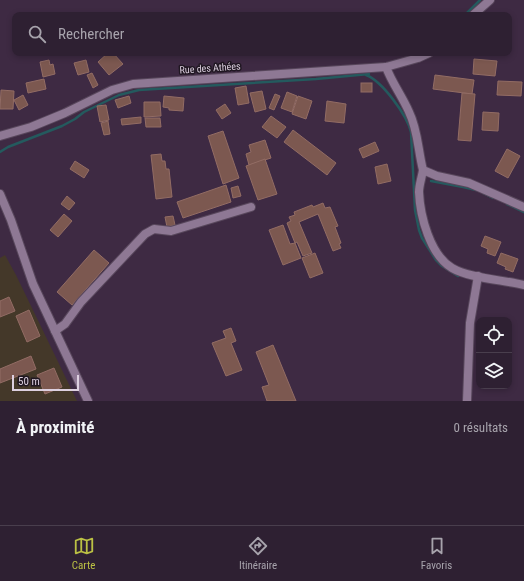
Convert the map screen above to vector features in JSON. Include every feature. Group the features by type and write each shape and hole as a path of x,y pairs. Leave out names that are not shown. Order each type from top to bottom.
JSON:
{"street":[{"path":"476,12 490,0"},
{"name":"Rue des Athées","path":"0,136 31,127 65,114 112,90 133,84 386,67 422,56"},
{"path":"386,67 391,80 410,112 415,128 423,170 419,189 422,216 437,253 444,262 453,268 478,276 524,285"},
{"path":"423,170 437,176 469,183 524,207"},
{"path":"0,194 11,220 29,274 88,401"},
{"path":"55,331 65,324 81,302 145,234 154,229 170,231 251,206"},
{"path":"467,401 470,323 478,276"}],"shaded area":[{"path":"5,255 77,401 0,401 0,258"}],"building":[{"path":"105,56 116,56 123,64 109,75 98,62"},
{"path":"474,59 497,61 495,76 473,74"},
{"path":"49,60 50,65 53,64 55,74 43,77 40,62"},
{"path":"86,60 89,72 78,75 74,63"},
{"path":"92,73 98,85 93,88 87,75"},
{"path":"435,75 474,80 472,94 433,89"},
{"path":"44,79 46,89 28,93 26,83"},
{"path":"498,81 522,82 521,96 497,95"},
{"path":"361,83 372,83 372,92 361,92"},
{"path":"246,86 249,103 238,105 235,88"},
{"path":"1,90 14,91 13,109 0,109"},
{"path":"262,91 266,109 255,112 250,93"},
{"path":"287,92 297,96 292,112 281,108"},
{"path":"462,93 475,94 471,141 458,140"},
{"path":"275,94 280,96 274,110 269,108"},
{"path":"23,95 28,105 19,110 14,100"},
{"path":"129,96 131,103 118,108 115,100"},
{"path":"164,96 184,98 183,111 169,110 169,108 163,107"},
{"path":"298,96 312,101 306,119 292,114"},
{"path":"327,101 346,104 344,123 325,121"},
{"path":"144,102 160,102 161,116 144,117"},
{"path":"225,104 231,113 222,119 216,110"},
{"path":"106,105 109,120 100,122 97,106"},
{"path":"483,112 499,113 498,131 482,130"},
{"path":"271,116 286,127 277,138 262,127"},
{"path":"141,117 141,123 122,125 121,119"},
{"path":"145,118 160,118 161,127 146,127"},
{"path":"108,121 110,134 104,135 101,123"},
{"path":"293,130 336,163 327,175 284,142"},
{"path":"223,131 239,178 223,184 208,136"},
{"path":"265,140 271,158 249,165 246,154 251,152 249,145"},
{"path":"375,142 379,151 363,158 359,149"},
{"path":"507,149 520,156 508,178 495,171"},
{"path":"161,154 162,161 165,161 166,169 169,169 172,197 156,199 151,155"},
{"path":"265,159 277,194 258,200 246,166"},
{"path":"75,161 89,170 84,178 70,169"},
{"path":"387,164 391,181 378,184 375,167"},
{"path":"226,185 231,202 183,218 177,202"},
{"path":"238,186 241,196 233,198 231,188"},
{"path":"67,196 75,203 69,210 61,204"},
{"path":"323,203 325,208 330,207 338,226 335,227 341,243 339,244 341,248 333,251 318,214 299,222 312,253 303,256 297,242 295,243 287,223 291,221 289,217 295,215 294,212 312,205 313,207"},
{"path":"64,214 72,221 58,237 50,230"},
{"path":"173,216 175,225 167,227 165,217"},
{"path":"283,225 290,244 295,243 301,258 283,265 269,230"},
{"path":"485,236 501,242 495,256 487,253 488,249 481,246"},
{"path":"94,250 109,263 72,305 57,292"},
{"path":"315,253 323,273 310,278 302,258"},
{"path":"501,253 518,259 513,272 505,269 506,267 497,263"},
{"path":"9,297 15,311 0,317 0,301"},
{"path":"29,310 40,336 27,342 16,316"},
{"path":"231,328 236,341 231,343 242,370 226,376 212,343 226,338 223,331"},
{"path":"273,345 296,401 267,401 262,387 269,385 256,352"},
{"path":"31,356 36,369 0,383 0,369"},
{"path":"54,368 62,387 45,394 37,375"}],"waterway":[{"path":"468,12 480,0"},
{"path":"0,152 8,147 62,126 84,112 119,95 139,90 316,79 369,74"},
{"path":"366,75 379,84 393,99 409,125 411,132 415,210 419,230 422,238 436,260 442,266 458,276"},
{"path":"431,181 476,190"},
{"path":"483,193 493,198"},
{"path":"507,204 524,212"}]}
